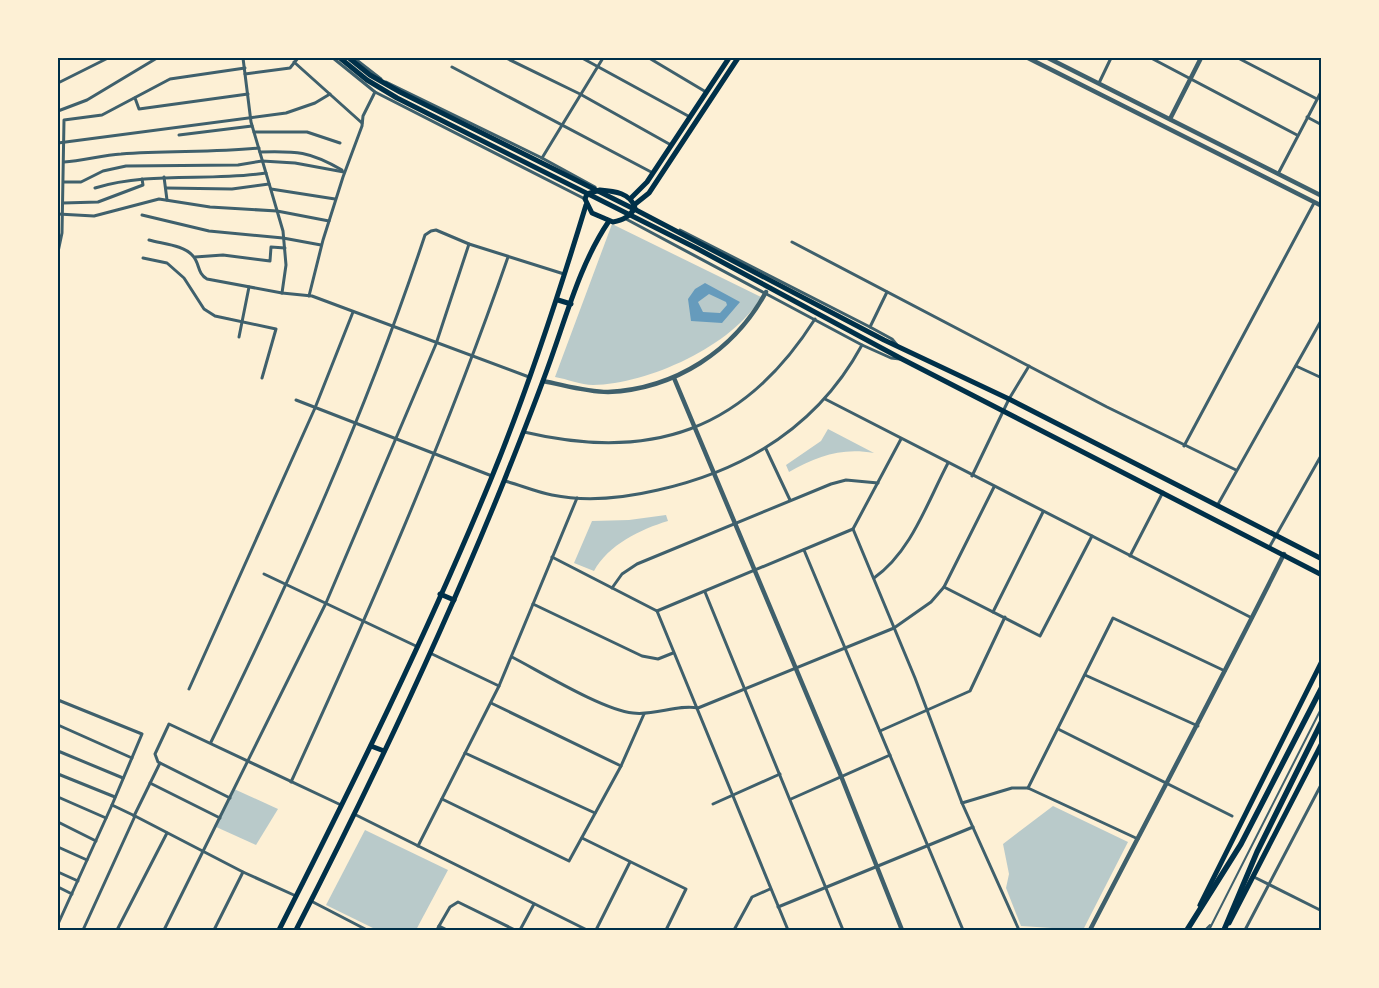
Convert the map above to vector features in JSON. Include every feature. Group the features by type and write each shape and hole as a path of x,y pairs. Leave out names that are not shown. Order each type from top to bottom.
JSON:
{"main road":[{"path":"340,58 367,80 398,98 688,244 902,359 1270,546 1322,575"},
{"path":"349,58 370,75 400,92 630,207 884,340 1009,399 1322,559"},
{"path":"630,199 653,173 726,58"},
{"path":"585,202 597,217 613,222 626,218 634,207 649,193 738,58"},
{"path":"279,930 418,647 492,476 558,300 587,194 600,190 622,194 630,199 634,207"},
{"path":"296,930 384,751 454,600 543,381 570,304 597,240 609,221"},
{"path":"558,300 570,304"},
{"path":"478,509 490,514"},
{"path":"440,594 454,600"},
{"path":"1188,929 1322,661"},
{"path":"1188,929 1241,844 1322,686"},
{"path":"1225,930 1277,808 1322,721"},
{"path":"1225,930 1322,743"},
{"path":"371,746 384,751"}],"street":[{"path":"58,83 108,58"},
{"path":"58,110 87,100 157,58"},
{"path":"243,58 252,126 277,210 283,238 286,265 282,293"},
{"path":"246,74 290,68 298,58"},
{"path":"333,58 375,92 585,202"},
{"path":"355,58 386,81 542,158 600,190"},
{"path":"506,58 580,94 672,145"},
{"path":"582,58 598,65 690,117"},
{"path":"542,158 603,58"},
{"path":"649,58 706,92"},
{"path":"1028,58 1322,206"},
{"path":"1048,58 1322,196"},
{"path":"1098,83 1111,58"},
{"path":"1151,58 1297,134"},
{"path":"1170,119 1201,58"},
{"path":"1238,58 1317,100"},
{"path":"294,62 362,123"},
{"path":"58,252 63,215 64,162 62,142 64,120 102,115 170,80 245,68"},
{"path":"452,68 653,173"},
{"path":"1278,174 1297,134 1322,90"},
{"path":"309,296 321,245 335,199 363,116 375,92"},
{"path":"135,98 139,109 248,94"},
{"path":"58,142 251,118 300,110 330,94"},
{"path":"1307,117 1322,125"},
{"path":"179,135 252,126"},
{"path":"254,132 307,132 340,143"},
{"path":"64,162 87,161 119,154 259,150 290,151 311,154 344,172"},
{"path":"64,182 81,182 103,171 126,166 238,165 262,161 294,163 344,172"},
{"path":"95,188 164,177 234,178 266,173"},
{"path":"164,177 167,200"},
{"path":"63,202 98,202 143,185 142,179"},
{"path":"166,188 232,189 269,184"},
{"path":"270,190 335,199"},
{"path":"58,214 94,216 127,209 136,203 153,199 210,207 277,210 329,221"},
{"path":"1184,446 1314,203"},
{"path":"634,207 870,327 892,339 898,346"},
{"path":"142,215 209,231 283,238 321,245"},
{"path":"626,218 862,345 891,358 902,359"},
{"path":"211,742 286,584 356,424 394,328 425,235 431,230 436,230 469,244 566,275"},
{"path":"149,240 186,249 195,257 198,270 207,278 282,293 309,296 473,358 529,377"},
{"path":"792,242 1184,446 1236,470"},
{"path":"164,930 326,603 394,438 436,344 469,244"},
{"path":"195,257 224,255 270,261 272,247 284,248"},
{"path":"291,782 364,622 434,454 473,358 508,257"},
{"path":"143,258 167,263 184,278 204,309 215,316 243,320 276,329 262,378"},
{"path":"757,287 765,272"},
{"path":"239,337 249,287"},
{"path":"543,381 606,392 637,388 674,378 710,357 735,336 754,314 766,292"},
{"path":"870,327 888,292"},
{"path":"189,689 315,408 353,312"},
{"path":"523,432 562,441 620,444 694,428 725,413 749,397 785,363 815,319"},
{"path":"1217,506 1322,319"},
{"path":"504,480 552,495 577,498 635,496 689,483 714,474 766,449 802,421 825,398 850,368 862,345"},
{"path":"972,476 1003,410 1029,366"},
{"path":"1296,366 1322,378"},
{"path":"674,378 902,930"},
{"path":"825,398 972,476 1252,618"},
{"path":"296,400 492,476"},
{"path":"657,611 853,529 901,439"},
{"path":"766,449 790,500"},
{"path":"1270,546 1322,454"},
{"path":"874,578 888,568 903,550 948,463"},
{"path":"612,588 622,574 637,564 790,500 846,480 878,483"},
{"path":"512,657 593,698 633,713 644,714 684,707 698,708 894,628 930,602 944,587 994,487"},
{"path":"1130,556 1163,492"},
{"path":"418,846 499,686 577,498"},
{"path":"993,612 1043,512"},
{"path":"853,529 928,711 962,803 1019,930"},
{"path":"944,587 1040,636 1092,536"},
{"path":"804,550 963,930"},
{"path":"1090,930 1166,782 1198,726 1284,554"},
{"path":"552,558 657,611 788,930"},
{"path":"264,574 418,647"},
{"path":"705,592 791,798 843,930"},
{"path":"533,604 642,656 658,659 673,653"},
{"path":"880,731 970,691 1005,617"},
{"path":"1028,788 1113,618 1226,671"},
{"path":"430,653 499,686"},
{"path":"1085,674 1198,726"},
{"path":"58,700 142,734 96,841 58,921"},
{"path":"491,703 621,766"},
{"path":"442,799 569,861 621,766 644,714"},
{"path":"230,798 160,763 155,754 170,724 342,805"},
{"path":"58,725 132,758"},
{"path":"1058,729 1232,816"},
{"path":"58,750 123,778"},
{"path":"466,752 595,813"},
{"path":"791,798 890,755"},
{"path":"83,930 160,763"},
{"path":"58,774 115,797"},
{"path":"713,804 780,774"},
{"path":"150,783 220,818"},
{"path":"1245,930 1322,783"},
{"path":"962,803 1012,788 1028,788 1138,839"},
{"path":"58,797 106,818"},
{"path":"112,805 243,872 296,896"},
{"path":"354,813 587,930"},
{"path":"58,822 96,841"},
{"path":"778,907 876,865 973,827"},
{"path":"117,930 167,833"},
{"path":"582,838 686,889 666,930"},
{"path":"58,847 87,860"},
{"path":"596,930 630,862"},
{"path":"58,872 78,881"},
{"path":"214,930 243,872"},
{"path":"1254,876 1322,911"},
{"path":"58,887 72,894"},
{"path":"734,930 752,897 770,889"},
{"path":"311,901 367,930"},
{"path":"447,930 438,928 450,907 458,902 515,930"},
{"path":"520,930 534,904"}],"lane":[{"path":"1209,930 1322,707"},
{"path":"1205,930 1212,922"}],"shaded area":[{"path":"612,224 761,297 748,315 731,331 710,346 663,370 639,378 593,385 555,377"},
{"path":"828,429 874,453 851,451 830,454 810,461 789,472 786,465 821,441"},
{"path":"666,515 668,521 636,533 616,546 594,571 574,563 592,521 629,520"},
{"path":"234,789 278,809 256,845 214,826"},
{"path":"1053,806 1128,842 1083,930 1021,926 1006,888 1009,874 1003,844"},
{"path":"365,830 448,870 416,930 377,930 326,905"}],"water":[{"path":"705,283 740,302 722,323 691,321 688,299 695,289","holes":["709,294 726,302 727,305 720,313 703,312 698,302"]}]}
